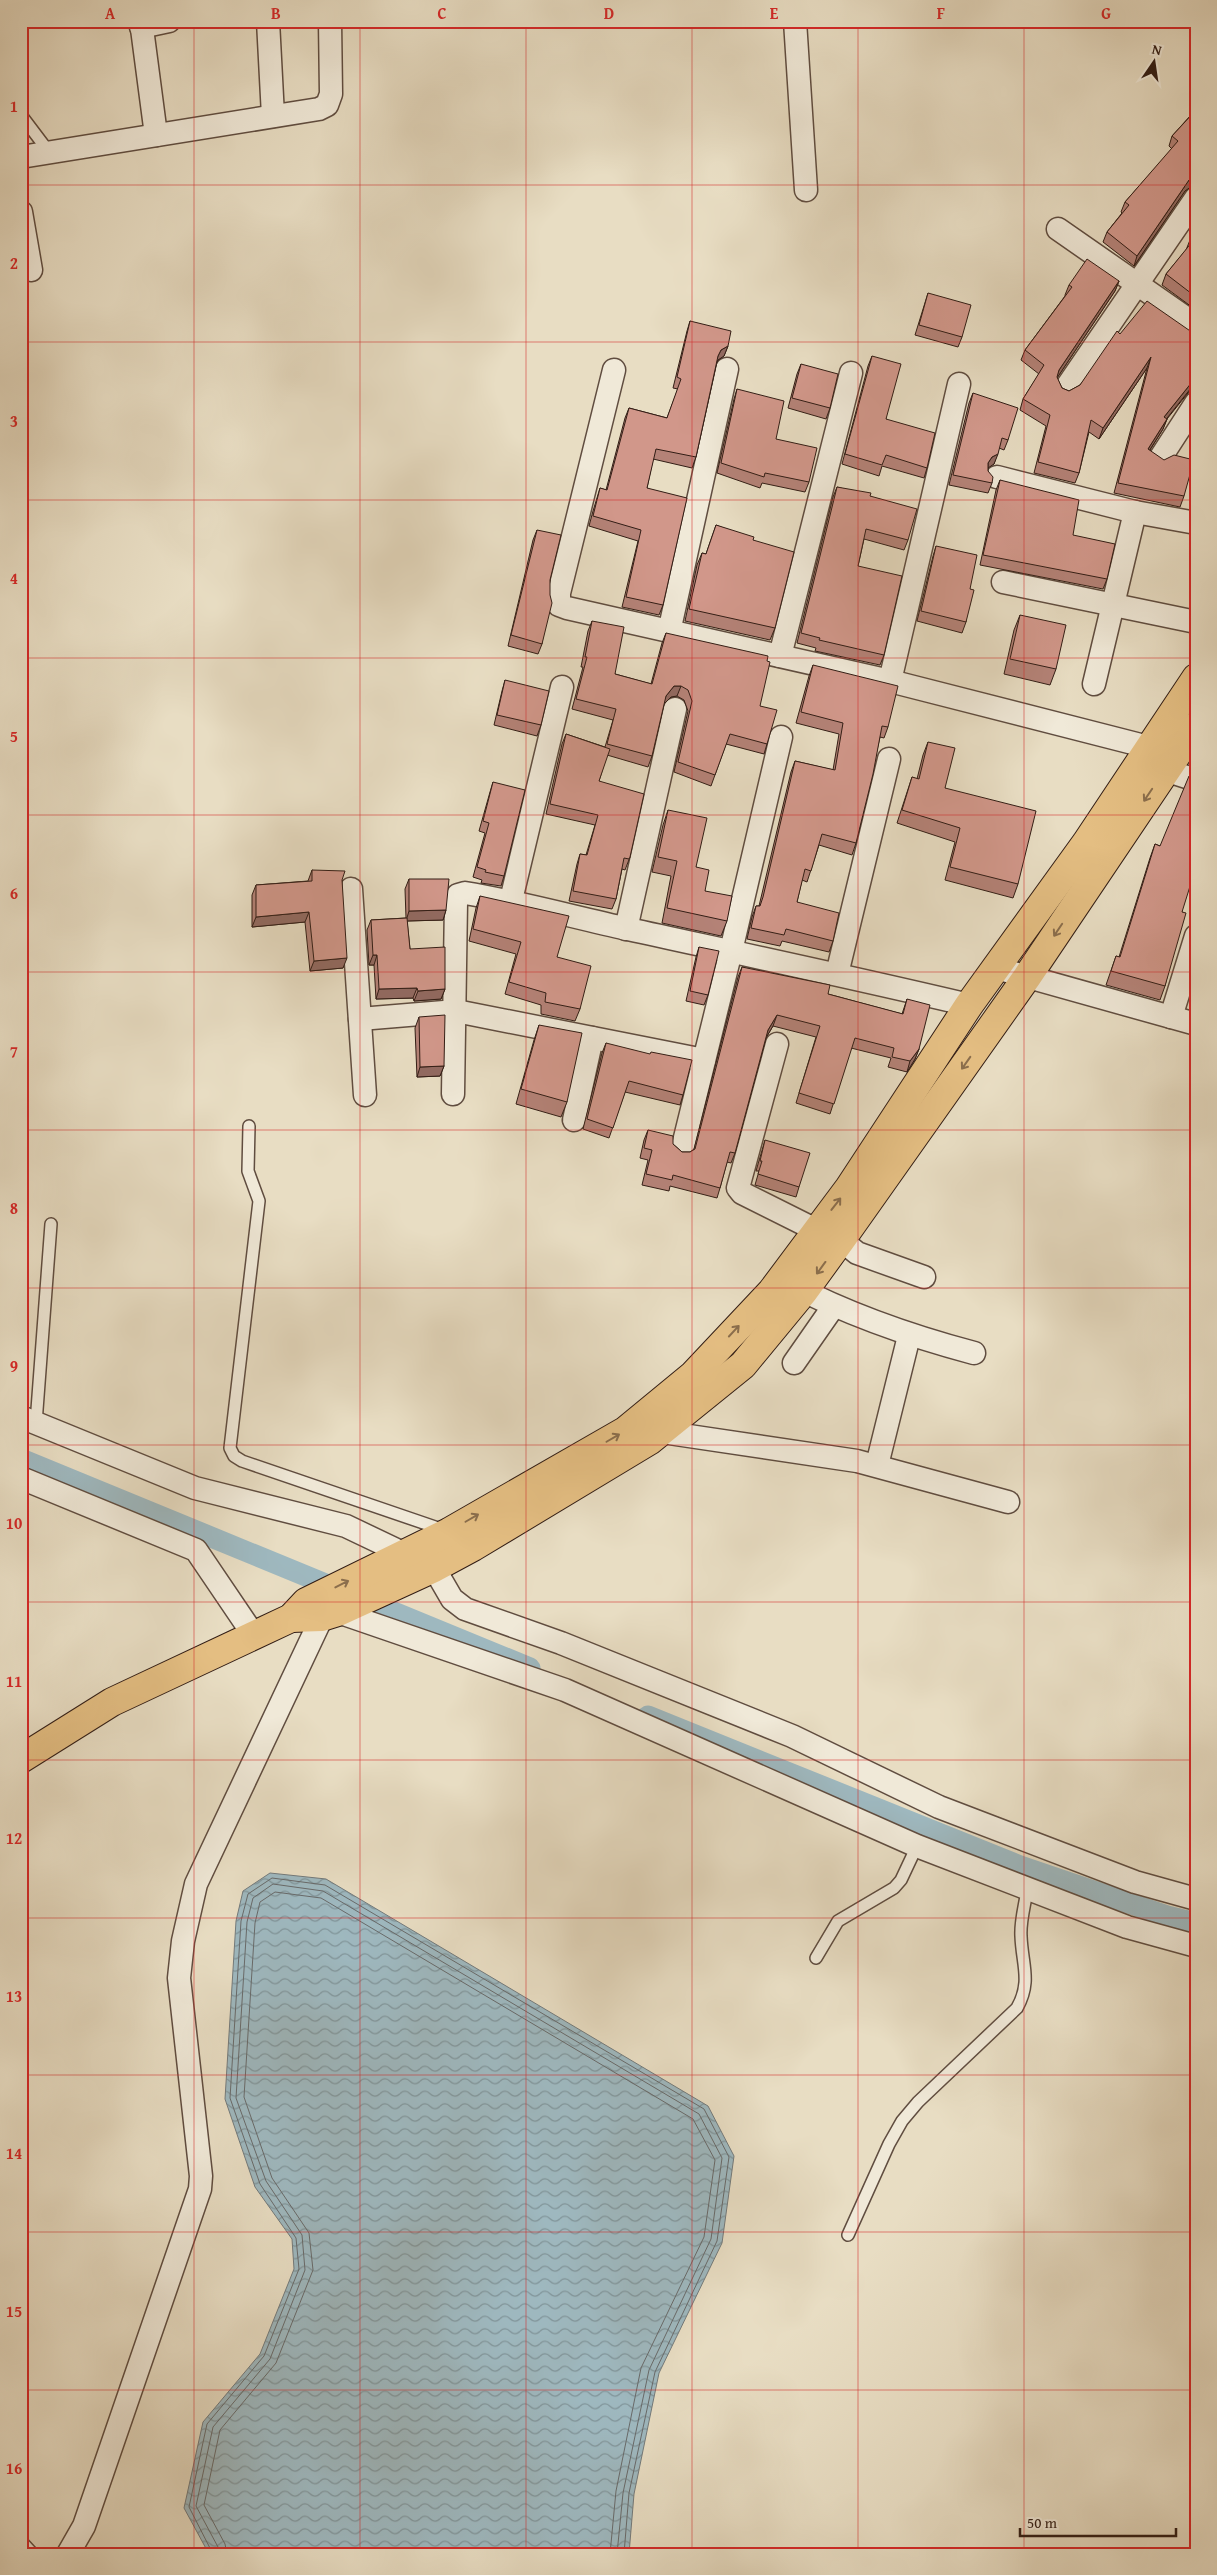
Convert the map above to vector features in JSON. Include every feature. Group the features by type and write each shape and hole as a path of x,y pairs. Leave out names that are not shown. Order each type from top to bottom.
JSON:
{"main road":[{"path":"333,1607 366,1572 449,1532 743,1365 792,1285 816,1230 849,1188 969,1006 1086,843 1196,678"},
{"path":"792,1285 841,1240 1027,977 1196,726"},
{"path":"21,1759 112,1702 255,1637 292,1618 333,1607 434,1568 481,1542 662,1432 681,1401"}],"street":[{"path":"156,135 141,24 169,21"},
{"path":"268,21 273,116"},
{"path":"21,157 273,116 327,105 331,94 330,21"},
{"path":"795,21 806,190"},
{"path":"1066,388 1196,198"},
{"path":"21,212 31,270"},
{"path":"1058,229 1136,286 1196,326"},
{"path":"670,632 728,369"},
{"path":"614,370 559,593 559,604 566,608 670,632 890,680 1150,747 1196,780"},
{"path":"780,656 851,373"},
{"path":"890,680 959,384"},
{"path":"1161,457 1196,403"},
{"path":"997,477 1135,512 1196,523"},
{"path":"1094,684 1135,512"},
{"path":"1003,582 1196,622"},
{"path":"511,900 562,687"},
{"path":"626,929 675,709"},
{"path":"682,1150 781,737"},
{"path":"837,974 889,759"},
{"path":"351,889 365,1095"},
{"path":"453,1094 456,1011 456,902 458,895 465,893 511,900 626,929 837,974 969,1006"},
{"path":"1171,1017 1196,936"},
{"path":"996,968 1196,1024"},
{"path":"360,1019 456,1011 704,1060"},
{"path":"574,1120 592,1038"},
{"path":"778,1044 738,1188 742,1193 816,1230"},
{"path":"841,1240 857,1252 924,1277"},
{"path":"792,1285 833,1307 909,1336 974,1354"},
{"path":"794,1363 833,1307"},
{"path":"877,1465 909,1336"},
{"path":"29,1420 195,1488 330,1520 434,1568 452,1599 465,1609 561,1643 792,1736 939,1807 1135,1882 1196,1899"},
{"path":"662,1432 833,1456 877,1465 1008,1502"},
{"path":"21,1478 196,1550 255,1637"},
{"path":"68,2554 84,2526 200,2189 201,2176 179,1978 189,1905 196,1884 333,1607 565,1690 918,1846 1027,1890 1127,1927 1196,1946"}],"lane":[{"path":"21,115 49,152"},
{"path":"249,1126 248,1171 259,1201 230,1448 234,1456 449,1532"},
{"path":"29,1420 52,1224"},
{"path":"816,1958 838,1921 894,1888 901,1880 918,1846"},
{"path":"848,2236 889,2144 902,2121 918,2102 1017,2008 1023,1997 1026,1982 1021,1936 1027,1890"},
{"path":"21,2541 33,2554"}],"water":[{"path":"270,1873 326,1879 708,2106 734,2156 722,2243 659,2373 634,2494 629,2554 209,2554 184,2508 203,2422 260,2354 294,2269 292,2239 255,2187 225,2099 236,1921 243,1891"}],"building":[{"path":"1196,110 1196,175 1189,180 1137,256 1107,232 1129,205 1125,202 1178,141 1172,136"},
{"path":"1196,233 1196,297 1166,274 1192,242 1190,240"},
{"path":"1087,259 1119,281 1059,370 1057,377 1062,388 1069,391 1080,385 1117,331 1120,334 1147,301 1196,335 1196,377 1164,417 1167,419 1148,449 1164,460 1174,455 1194,460 1184,496 1118,483 1151,357 1103,428 1091,420 1079,473 1038,462 1050,415 1023,399 1044,365 1025,350 1072,287 1069,285"},
{"path":"928,293 971,305 962,337 919,325"},
{"path":"690,321 731,331 728,346 721,350 718,356 696,457 656,449 647,488 687,498 663,605 626,597 641,530 593,516 600,488 607,490 629,408 667,418 681,379 677,377"},
{"path":"872,356 901,364 886,419 935,433 927,468 886,455 882,465 845,454"},
{"path":"801,364 838,374 830,408 792,398"},
{"path":"737,389 784,401 776,439 817,448 809,482 765,473 764,477 721,463"},
{"path":"973,393 1018,408 1008,440 1002,438 998,454 992,457 988,463 988,471 993,477 992,483 953,475"},
{"path":"1000,480 1079,500 1073,535 1115,544 1107,579 983,555"},
{"path":"837,487 871,493 870,496 917,509 908,540 866,529 858,566 902,576 884,655 819,640 820,638 801,633"},
{"path":"716,525 754,537 753,540 794,552 775,628 689,609 702,553 706,554"},
{"path":"537,530 561,535 550,580 552,603 542,644 511,635"},
{"path":"936,546 977,555 970,589 974,590 966,622 921,611"},
{"path":"1020,615 1066,625 1056,669 1010,659"},
{"path":"592,621 624,627 615,674 652,684 666,633 768,656 767,661 770,662 760,706 777,710 767,744 730,734 715,775 678,762 692,701 688,690 681,686 674,686 666,696 652,756 607,744 616,709 576,699 587,657 585,657"},
{"path":"813,665 898,686 888,727 882,726 873,774 856,843 822,834 811,871 805,869 797,902 839,913 833,941 786,929 784,935 751,928 756,906 760,906 763,897 795,761 835,770 843,723 801,712"},
{"path":"505,680 549,691 541,725 497,715"},
{"path":"566,734 610,749 599,781 644,794 630,857 629,859 624,858 616,899 573,891 580,854 587,855 598,815 550,804"},
{"path":"928,742 955,748 945,788 1036,811 1018,884 950,867 960,828 902,810 912,777 919,779"},
{"path":"1189,776 1196,777 1196,867 1182,912 1186,913 1165,986 1111,971 1116,956 1120,957 1155,844 1160,846"},
{"path":"493,782 525,790 504,876 485,872 486,870 477,867 489,823 483,821"},
{"path":"668,810 707,818 696,867 709,870 705,891 732,896 727,921 667,908 677,861 658,857"},
{"path":"312,870 345,871 342,880 347,958 314,961 309,912 256,917 256,885 312,881"},
{"path":"409,879 449,879 446,910 409,911"},
{"path":"480,896 569,916 557,957 591,966 580,1009 545,1002 546,993 509,982 521,942 473,929"},
{"path":"407,918 410,949 445,947 445,989 418,991 417,988 379,989 377,955 373,955 371,920"},
{"path":"699,947 719,951 708,995 690,991"},
{"path":"742,967 830,985 828,994 903,1014 907,999 930,1005 919,1049 910,1061 892,1057 894,1048 855,1038 834,1104 799,1093 820,1026 777,1015 768,1030 735,1153 730,1152 720,1188 673,1175 672,1180 646,1174 652,1150 644,1148 648,1130 673,1136 673,1144 682,1152 690,1152 695,1149"},
{"path":"445,1015 444,1066 420,1067 419,1017"},
{"path":"539,1025 582,1033 567,1102 521,1089"},
{"path":"606,1043 650,1054 651,1052 692,1060 683,1095 629,1081 613,1128 587,1119"},
{"path":"765,1140 810,1153 799,1187 758,1174"}],"waterway":[{"path":"21,1459 530,1668"},
{"path":"648,1716 1020,1866 1167,1916 1196,1923"}]}
